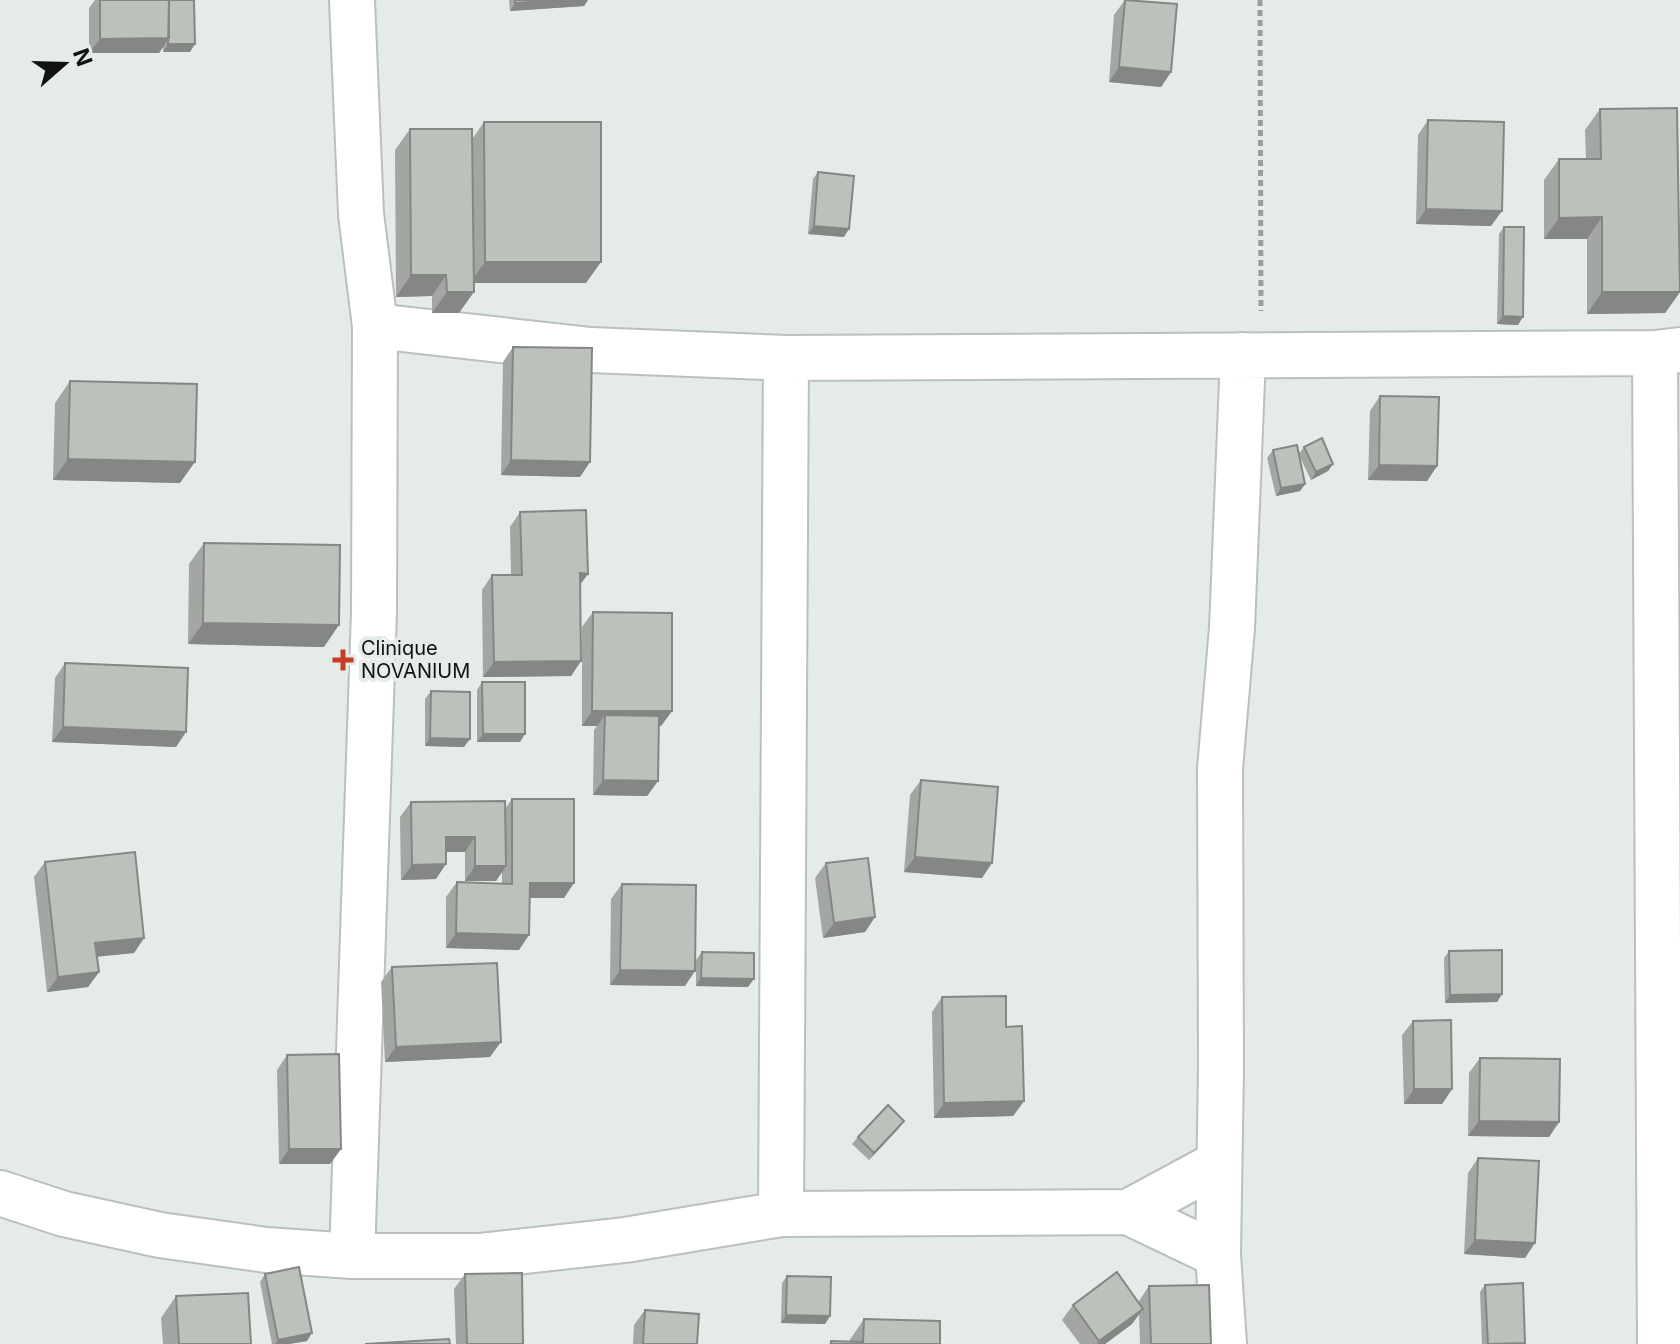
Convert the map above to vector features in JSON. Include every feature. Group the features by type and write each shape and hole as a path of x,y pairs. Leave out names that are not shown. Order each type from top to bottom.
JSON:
{"street":[{"path":"352,0 361,214 375,326 374,611 352,1256"},
{"path":"375,326 591,350 786,358 1668,352 1660,1344"},
{"path":"1224,1344 1218,1255 1222,916 1220,769 1252,355"},
{"path":"781,1214 786,358"},
{"path":"1128,1212 1219,1163"},
{"path":"0,1193 64,1214 160,1235 266,1250 352,1256 479,1256 625,1240 781,1214 1128,1212 1218,1255"}],"path":[{"path":"1252,355 1260,0"}],"building":[{"path":"100,0 169,0 169,38 100,39"},
{"path":"169,0 194,0 195,44 168,44"},
{"path":"515,0 566,0 515,3"},
{"path":"1125,0 1177,4 1171,72 1119,67"},
{"path":"1677,108 1680,292 1602,292 1602,217 1559,218 1559,159 1601,159 1600,109"},
{"path":"1428,120 1504,122 1502,211 1426,209"},
{"path":"484,122 601,122 601,262 485,262"},
{"path":"410,129 472,129 474,292 447,292 446,275 411,275"},
{"path":"818,172 854,176 849,229 814,226"},
{"path":"1504,227 1524,227 1523,317 1503,316"},
{"path":"513,347 592,348 590,462 511,460"},
{"path":"70,381 197,384 195,462 68,459"},
{"path":"1380,396 1439,397 1437,466 1379,465"},
{"path":"1322,438 1333,464 1316,472 1304,447"},
{"path":"1297,445 1305,484 1281,488 1273,450"},
{"path":"586,510 588,574 580,573 581,661 494,662 492,575 522,575 520,512"},
{"path":"204,543 340,545 339,625 203,623"},
{"path":"593,612 672,613 672,711 592,711"},
{"path":"65,663 188,668 186,732 63,727"},
{"path":"482,682 525,682 525,734 483,734"},
{"path":"431,691 470,692 470,739 430,738"},
{"path":"605,715 659,716 658,781 603,780"},
{"path":"921,780 998,787 992,863 915,857"},
{"path":"512,799 574,799 574,883 530,883 529,935 456,933 457,882 512,884"},
{"path":"505,801 506,866 475,866 475,837 446,837 446,864 412,865 411,802"},
{"path":"135,852 144,938 95,943 99,972 58,977 45,862"},
{"path":"868,858 875,917 834,923 826,863"},
{"path":"622,884 696,885 695,971 620,970"},
{"path":"1502,950 1502,994 1450,995 1449,951"},
{"path":"702,952 754,953 754,979 701,978"},
{"path":"497,963 501,1042 396,1047 392,967"},
{"path":"1006,996 1006,1027 1022,1026 1024,1101 944,1103 942,997"},
{"path":"1451,1020 1452,1089 1414,1089 1413,1021"},
{"path":"339,1054 341,1149 289,1149 287,1055"},
{"path":"1480,1058 1560,1059 1559,1122 1479,1121"},
{"path":"888,1105 904,1121 874,1153 858,1137"},
{"path":"1478,1158 1539,1161 1535,1243 1475,1240"},
{"path":"299,1267 312,1333 278,1340 265,1274"},
{"path":"1117,1272 1143,1309 1099,1341 1073,1305"},
{"path":"522,1273 523,1344 467,1344 465,1274"},
{"path":"787,1276 831,1277 830,1316 786,1315"},
{"path":"1523,1283 1525,1343 1488,1344 1485,1285"},
{"path":"1209,1285 1211,1344 1151,1344 1149,1286"},
{"path":"248,1293 251,1344 179,1344 176,1296"},
{"path":"645,1310 699,1314 697,1344 643,1344"},
{"path":"864,1319 940,1321 940,1344 831,1344 831,1341 863,1342"},
{"path":"449,1339 450,1344 365,1344"}],"place":[{"name":"Clinique NOVANIUM","path":"343,660"}]}
